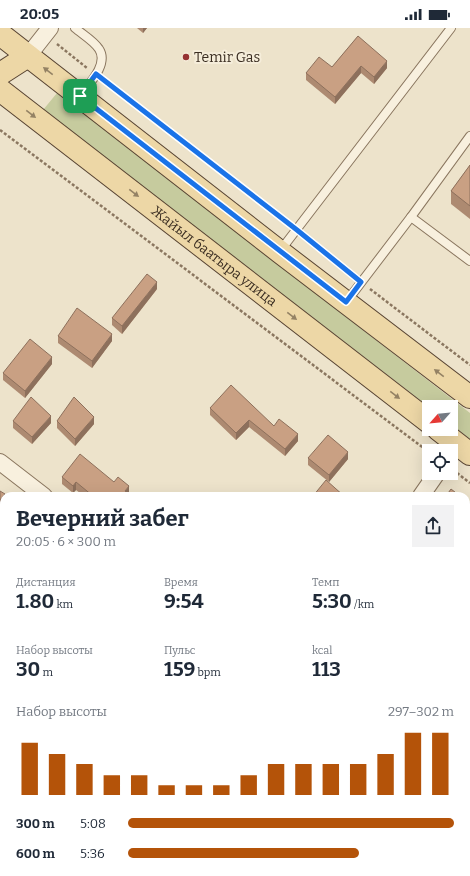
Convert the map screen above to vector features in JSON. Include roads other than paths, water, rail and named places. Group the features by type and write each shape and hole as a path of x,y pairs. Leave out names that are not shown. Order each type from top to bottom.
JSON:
{"main road":[{"path":"0,34 280,252 470,397"},
{"path":"0,74 28,56"},
{"name":"Жайыл баатыра улица","path":"0,90 422,417"},
{"path":"445,436 460,450"}],"street":[{"path":"28,56 48,31"},
{"path":"0,462 39,492"},
{"path":"424,492 432,480"}],"lane":[{"path":"75,28 99,48 102,56 96,74 80,96"},
{"path":"280,252 451,28"},
{"path":"346,302 411,217 470,136"},
{"path":"411,217 470,261"}],"place":[{"name":"Temir Gas","path":"186,57"}]}
